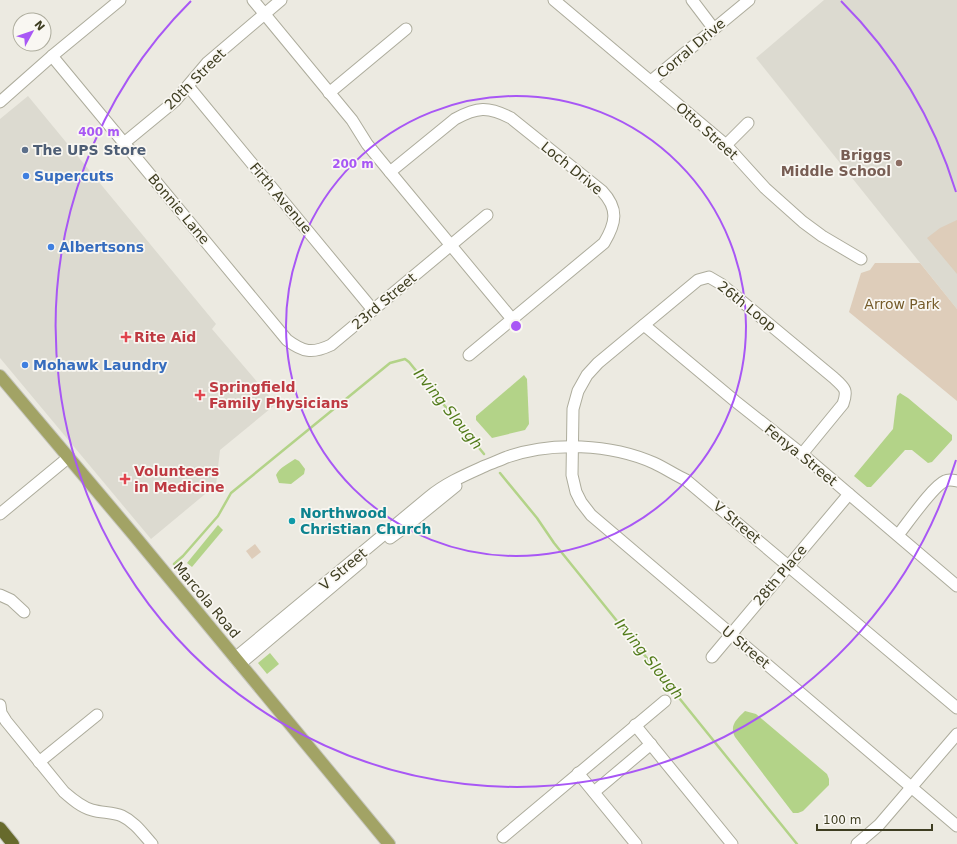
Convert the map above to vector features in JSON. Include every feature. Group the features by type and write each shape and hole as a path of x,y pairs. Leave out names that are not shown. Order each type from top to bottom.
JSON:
{"highway":[{"path":"0,828 14,844"}],"main road":[{"name":"Marcola Road","path":"0,376 69,457 389,844"}],"street":[{"path":"0,102 52,56 120,0"},
{"path":"253,0 352,120 367,144 512,319"},
{"name":"20th Street","path":"124,143 175,101 207,63 281,0"},
{"name":"Otto Street","path":"554,0 726,145 765,188 803,222 822,236 862,259"},
{"path":"692,0 714,29"},
{"name":"Corral Drive","path":"651,82 749,0"},
{"path":"329,93 406,29"},
{"name":"Bonnie Lane","path":"52,56 287,340 304,350 313,351"},
{"name":"Firth Avenue","path":"188,86 373,310"},
{"name":"Loch Drive","path":"390,172 455,119 466,112 481,109 498,111 511,118 600,189 608,198 613,207 615,218 612,231 604,243 469,355"},
{"path":"726,145 748,124"},
{"name":"23rd Street","path":"313,351 331,345 488,215"},
{"name":"26th Loop","path":"572,447 573,409 583,380 598,363 644,325 702,278 709,277 721,284 834,378 845,390 846,395 843,404 802,454"},
{"name":"Fenya Street","path":"644,325 735,401 802,454 957,586"},
{"name":"V Street","path":"238,661 436,491 462,476 508,456 550,448 572,447 611,450 630,455 653,463 686,480 957,708"},
{"name":"U Street","path":"572,447 573,481 581,502 591,515 957,826"},
{"path":"0,514 69,457"},
{"path":"898,536 931,493 941,483 949,480 957,481"},
{"name":"28th Place","path":"712,657 849,494"},
{"path":"0,595 11,600 24,612"},
{"path":"503,837 665,701"},
{"path":"0,705 1,713 6,721 64,792 73,800 92,810 116,814 123,817 138,828 152,844"},
{"path":"39,762 97,715"},
{"path":"635,725 732,844"},
{"path":"860,843 879,825 912,788 957,734"},
{"path":"594,792 651,744"},
{"path":"578,773 636,844"}],"shaded area":[{"name":"Briggs Middle School","path":"824,0 957,0 957,309 756,58"},
{"path":"28,96 216,324 212,329 276,404 220,450 216,485 151,539 0,358 0,119"},
{"path":"524,375 527,379 529,424 525,430 492,438 476,420 476,416"},
{"path":"900,393 952,435 952,440 932,462 928,463 912,450 905,450 871,487 867,487 854,476 893,429 897,396"},
{"path":"295,459 299,461 305,469 304,474 291,484 279,483 276,475 278,472"},
{"path":"218,525 223,530 192,567 187,563"},
{"path":"270,653 279,664 267,674 258,663"},
{"path":"745,711 756,714 827,774 829,785 803,811 793,813 735,737 733,733 733,726"}],"green space":[{"path":"957,220 957,274 927,238 940,228"},
{"name":"Arrow Park","path":"875,263 920,263 957,309 957,401 849,312 861,273 870,270"},
{"path":"255,544 261,552 252,559 246,551"}],"waterway":[{"path":"174,564 183,556 218,516 231,493 390,363 405,359 409,362 484,454"},
{"name":"Irving Slough","path":"500,473 537,518 554,543 797,844"}],"place":[{"name":"The UPS Store","path":"25,150"},
{"name":"Briggs Middle School","path":"899,163"},
{"name":"Supercuts","path":"26,176"},
{"name":"Albertsons","path":"51,247"},
{"name":"Rite Aid","path":"126,337"},
{"name":"Mohawk Laundry","path":"25,365"},
{"name":"Springfield Family Physicians","path":"200,395"},
{"name":"Volunteers in Medicine","path":"125,479"},
{"name":"Northwood Christian Church","path":"292,521"}]}
